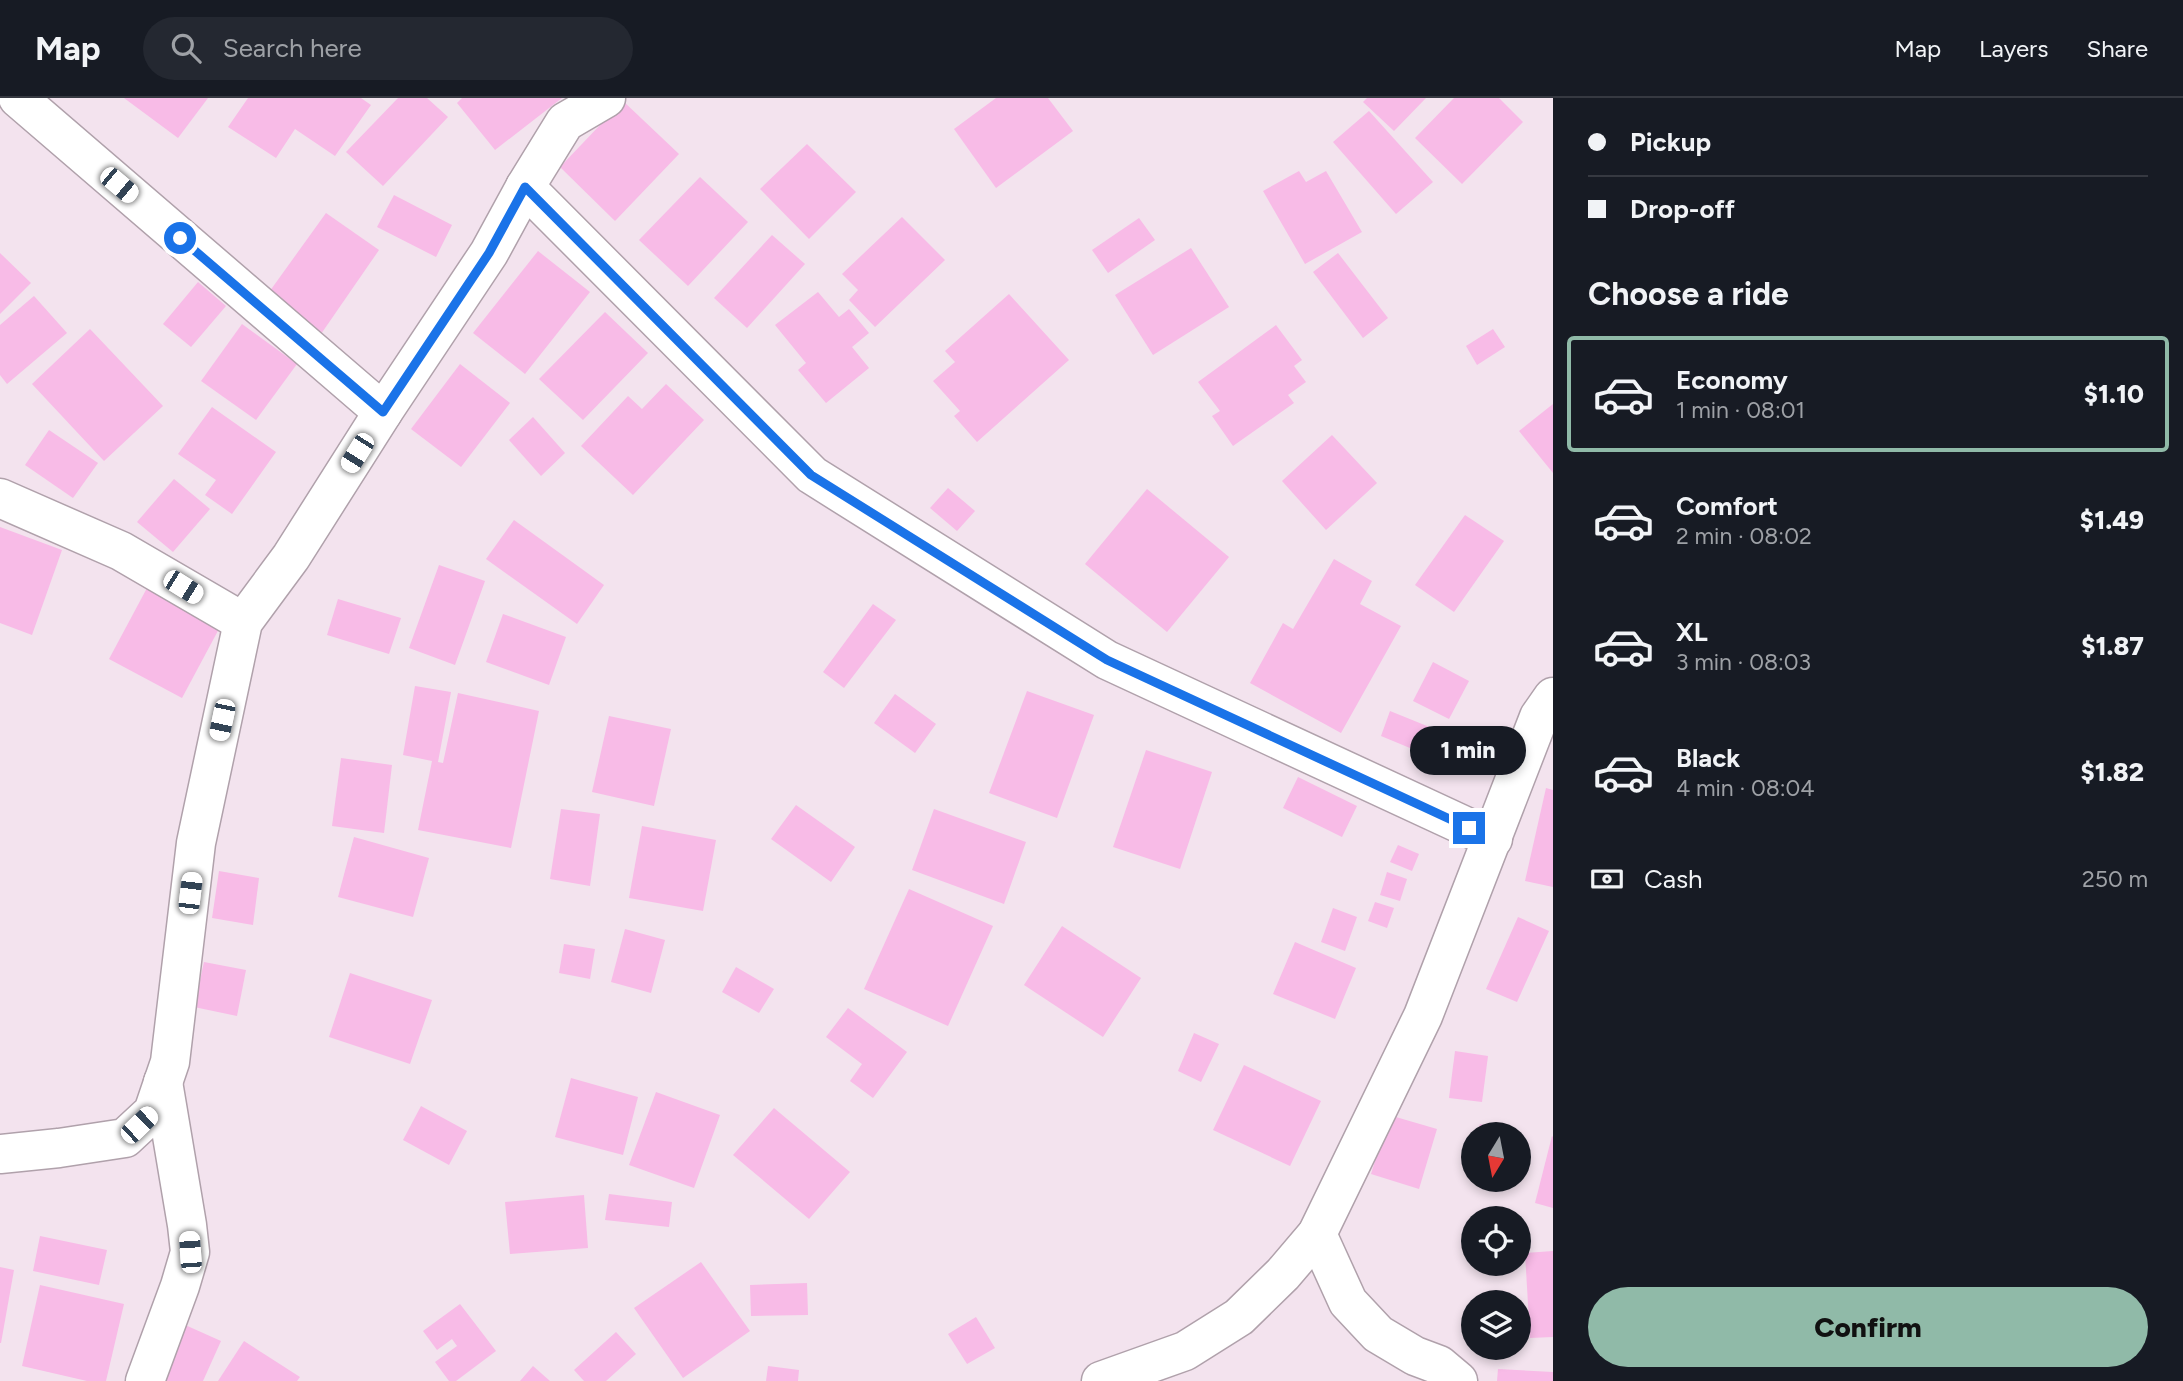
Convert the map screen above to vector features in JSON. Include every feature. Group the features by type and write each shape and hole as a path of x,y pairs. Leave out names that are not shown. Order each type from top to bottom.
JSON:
{"street":[{"path":"18,98 383,412"},
{"path":"0,1154 59,1149 125,1138 153,1112 170,1062 196,843 243,622 291,557 489,253 565,122 606,98"},
{"path":"525,187 811,475 1107,660 1493,839"},
{"path":"0,499 121,551 243,622"},
{"path":"1101,1381 1185,1351 1239,1317 1283,1275 1317,1234 1423,1016 1539,717 1553,697"},
{"path":"145,1381 190,1252 163,1082"},
{"path":"1317,1234 1348,1302 1377,1334 1415,1356 1439,1365 1458,1381"}],"building":[{"path":"124,98 208,98 178,138"},
{"path":"248,98 361,98 371,105 335,156 295,129 276,158 228,127"},
{"path":"398,98 427,98 448,117 383,186 346,152"},
{"path":"462,98 562,98 495,150 457,103"},
{"path":"996,98 1048,98 1073,131 996,188 954,129"},
{"path":"1367,98 1426,98 1394,131 1363,102"},
{"path":"1454,98 1499,98 1523,122 1462,184 1415,138"},
{"path":"623,101 679,154 615,221 560,167"},
{"path":"1369,111 1433,182 1396,214 1333,142"},
{"path":"807,144 856,192 809,239 760,189"},
{"path":"1299,171 1306,182 1326,171 1362,232 1305,264 1263,191"},
{"path":"700,177 748,222 688,286 639,240"},
{"path":"394,195 452,225 436,257 377,227"},
{"path":"326,213 379,250 321,334 267,295"},
{"path":"902,217 945,260 875,327 849,300 858,290 842,274"},
{"path":"1139,218 1155,240 1108,273 1092,250"},
{"path":"772,235 805,264 747,328 714,298"},
{"path":"1191,248 1229,307 1153,355 1115,295"},
{"path":"538,251 590,292 525,374 473,333"},
{"path":"0,253 31,283 0,314"},
{"path":"1338,253 1388,318 1363,338 1313,272"},
{"path":"198,282 226,306 191,347 163,324"},
{"path":"818,292 839,317 849,309 869,333 852,347 869,368 826,403 798,370 806,363 775,325"},
{"path":"1009,294 1069,360 977,442 954,416 960,411 933,381 955,362 945,351"},
{"path":"34,296 67,333 7,384 0,375 0,325"},
{"path":"605,312 648,353 583,420 539,379"},
{"path":"242,324 297,364 256,420 201,381"},
{"path":"1276,325 1302,360 1294,366 1306,382 1288,395 1294,403 1233,446 1212,416 1220,411 1198,382"},
{"path":"90,329 163,406 104,461 32,384"},
{"path":"1493,329 1505,347 1477,365 1466,346"},
{"path":"460,364 510,403 461,467 411,429"},
{"path":"666,384 704,420 633,495 581,446 628,396 642,409"},
{"path":"1553,404 1553,473 1519,431"},
{"path":"212,407 276,452 232,514 205,495 216,480 178,454"},
{"path":"533,417 565,453 541,476 509,440"},
{"path":"49,430 98,463 73,498 25,465"},
{"path":"1332,435 1377,483 1326,530 1282,481"},
{"path":"174,479 210,509 173,552 137,522"},
{"path":"948,488 975,511 957,531 930,508"},
{"path":"1147,489 1229,557 1167,632 1085,564"},
{"path":"1465,515 1504,541 1454,612 1415,585"},
{"path":"514,520 604,585 577,624 486,559"},
{"path":"0,527 62,550 32,635 0,623"},
{"path":"1334,559 1372,581 1360,604 1401,626 1341,733 1250,683 1283,623 1293,629"},
{"path":"439,565 485,581 455,665 409,648"},
{"path":"147,588 220,627 182,698 109,659"},
{"path":"338,599 401,618 389,654 327,635"},
{"path":"873,604 896,620 844,688 823,672"},
{"path":"503,614 566,637 549,685 486,662"},
{"path":"1433,662 1469,681 1449,719 1413,701"},
{"path":"415,686 451,692 438,762 443,763 458,693 539,711 511,848 418,830 432,761 403,755"},
{"path":"1027,691 1094,715 1057,818 989,793"},
{"path":"895,694 936,724 915,753 874,723"},
{"path":"1390,711 1432,728 1422,753 1381,736"},
{"path":"609,716 671,729 654,806 592,792"},
{"path":"1146,750 1212,772 1180,869 1113,847"},
{"path":"341,758 392,765 384,833 332,826"},
{"path":"1298,777 1357,806 1342,837 1283,808"},
{"path":"1546,788 1553,790 1553,887 1525,881"},
{"path":"796,805 855,847 831,882 771,839"},
{"path":"561,809 600,814 590,886 550,879"},
{"path":"934,809 1026,842 1004,904 912,870"},
{"path":"642,826 716,840 703,911 629,898"},
{"path":"354,837 429,858 413,917 338,897"},
{"path":"1398,845 1419,854 1412,871 1390,862"},
{"path":"219,871 259,878 253,925 212,918"},
{"path":"1387,872 1407,879 1400,901 1380,895"},
{"path":"909,889 993,926 948,1026 864,989"},
{"path":"1375,902 1394,908 1387,928 1368,921"},
{"path":"1333,908 1357,917 1345,951 1321,942"},
{"path":"1518,917 1549,931 1517,1002 1486,989"},
{"path":"1062,926 1141,978 1103,1037 1024,985"},
{"path":"625,929 665,940 651,993 611,982"},
{"path":"1295,942 1356,968 1335,1019 1273,994"},
{"path":"564,944 595,949 590,979 559,973"},
{"path":"204,962 246,970 237,1016 194,1007"},
{"path":"736,967 774,989 759,1013 722,992"},
{"path":"350,973 432,1000 410,1064 329,1037"},
{"path":"848,1008 907,1052 873,1098 850,1081 862,1064 826,1037"},
{"path":"1194,1033 1219,1044 1201,1082 1178,1071"},
{"path":"1455,1051 1488,1056 1482,1102 1449,1098"},
{"path":"1244,1065 1321,1101 1290,1166 1213,1130"},
{"path":"571,1078 638,1097 623,1155 555,1137"},
{"path":"656,1092 720,1115 694,1188 629,1165"},
{"path":"421,1106 467,1131 449,1165 403,1140"},
{"path":"774,1108 850,1172 809,1219 733,1155"},
{"path":"1389,1115 1437,1129 1419,1189 1371,1174"},
{"path":"1553,1137 1553,1208 1535,1203"},
{"path":"609,1194 672,1202 669,1227 605,1220"},
{"path":"584,1195 588,1248 510,1254 505,1202"},
{"path":"40,1236 107,1250 99,1285 33,1271"},
{"path":"1553,1251 1553,1337 1531,1338 1531,1290 1527,1290 1526,1276 1531,1276 1531,1253"},
{"path":"701,1262 750,1331 683,1378 634,1308"},
{"path":"0,1267 14,1270 1,1343 0,1343"},
{"path":"807,1283 808,1315 751,1316 750,1285"},
{"path":"40,1285 124,1304 106,1381 87,1381 22,1366"},
{"path":"460,1304 496,1351 456,1381 449,1381 435,1362 457,1346 452,1339 437,1350 423,1331"},
{"path":"976,1317 995,1348 967,1364 948,1334"},
{"path":"174,1320 221,1341 203,1381 147,1381"},
{"path":"616,1332 636,1354 606,1381 584,1381 574,1370"},
{"path":"244,1341 300,1377 297,1381 218,1381"},
{"path":"533,1366 550,1381 520,1381"},
{"path":"768,1366 799,1370 798,1381 766,1381"},
{"path":"1498,1369 1553,1372 1553,1381 1497,1381"}],"route":[{"path":"180,238 383,412 489,253 525,187 811,475 1107,660 1469,828"}]}
